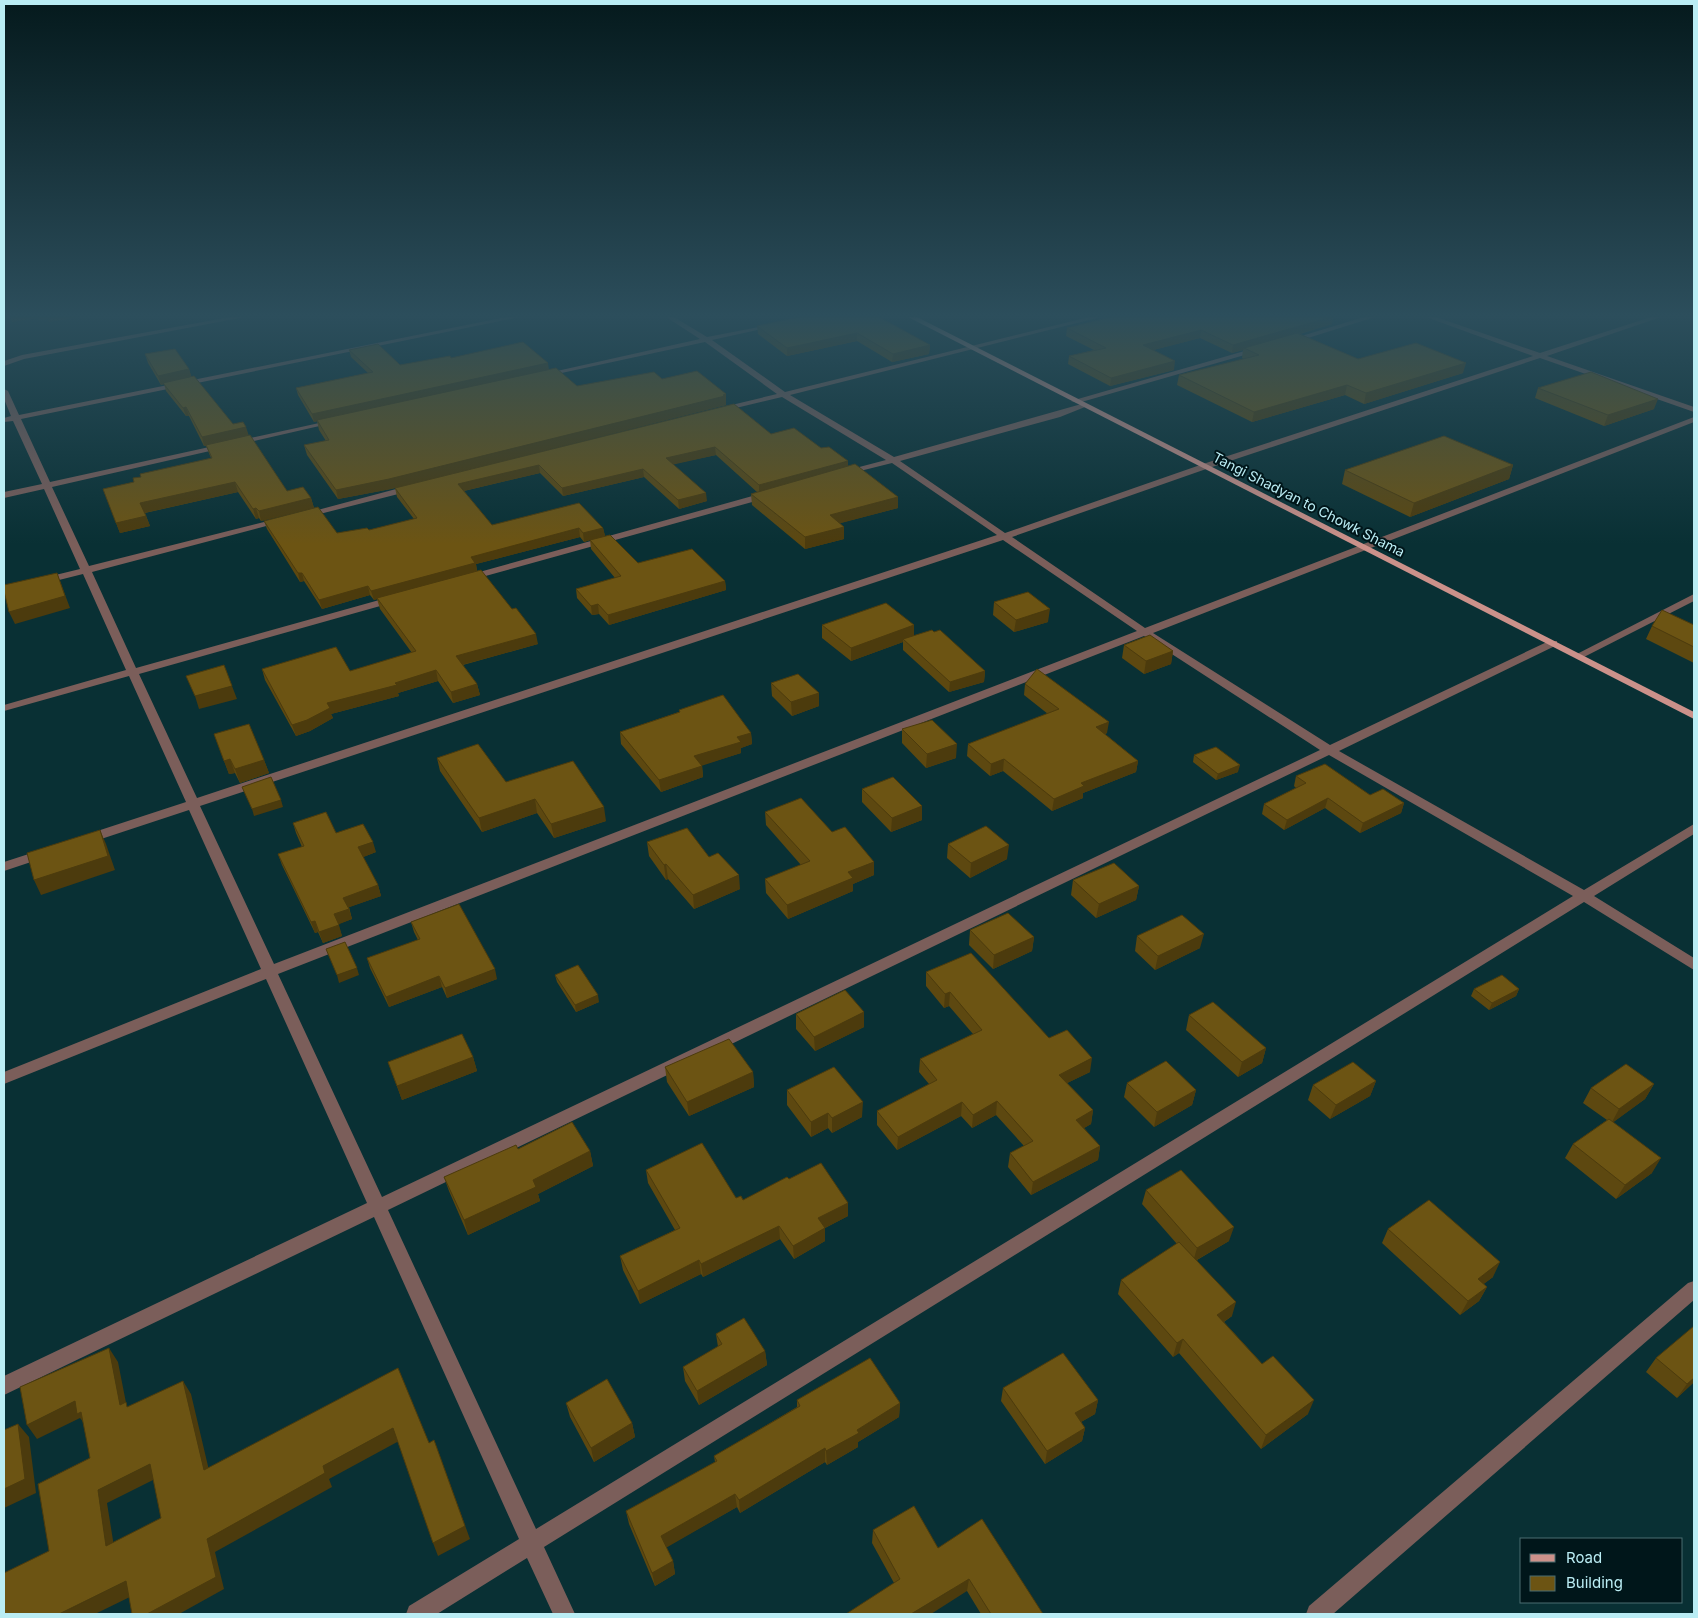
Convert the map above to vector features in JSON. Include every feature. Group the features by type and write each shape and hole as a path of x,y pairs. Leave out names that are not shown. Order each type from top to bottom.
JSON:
{"main road":[{"name":"Tangi Shadyan to Chowk Shama","path":"1058,393 1206,466 1694,716"}],"street":[{"path":"4,393 10,419 47,485 564,1614"},
{"path":"10,419 142,393"},
{"path":"780,393 893,460 1002,537 1146,633 1329,750 1584,896 1694,965"},
{"path":"716,412 794,393"},
{"path":"835,476 1057,415 1078,403 1113,393"},
{"path":"76,843 1002,537 1206,466 1429,393"},
{"path":"1644,393 1694,410"},
{"path":"4,1078 271,972 1366,548 1694,418"},
{"path":"4,495 337,421"},
{"path":"31,583 425,485"},
{"path":"460,580 777,492"},
{"path":"4,708 402,596"},
{"path":"1578,656 1694,597"},
{"path":"4,1386 1553,643"},
{"path":"417,1614 1694,828"},
{"path":"4,867 58,849"},
{"path":"1318,1614 1694,1289"}],"building":[{"path":"171,393 207,393 233,424 243,422 246,427 202,437 186,407 183,408"},
{"path":"299,393 411,393 312,414"},
{"path":"443,393 726,394 723,395 725,396 389,479 336,490 304,445 329,440 317,420"},
{"path":"1214,393 1321,393 1254,412"},
{"path":"1550,393 1642,393 1658,399 1608,415"},
{"path":"734,404 771,434 794,428 821,448 829,447 848,461 759,485 715,447 666,458 706,493 678,500 643,469 562,488 539,465 458,484 492,525 579,503 603,528 583,533 579,528 471,557 475,563 371,591 368,586 319,600 302,573 298,573 264,521 318,507 337,533 367,528 369,530 417,518 395,488"},
{"path":"250,435 287,491 303,487 311,498 259,511 256,508 253,509 235,482 140,503 146,516 116,523 103,489 134,482 133,478 141,477 140,474 212,458 206,445"},
{"path":"1444,436 1513,465 1414,503 1345,470"},
{"path":"855,464 898,497 830,515 844,527 805,537 751,494"},
{"path":"610,535 638,563 692,549 725,581 608,615 598,604 591,606 576,589 621,576 590,540"},
{"path":"481,570 512,609 516,608 536,634 456,656 477,684 451,692 436,670 395,683 397,685 327,703 330,708 307,720 292,725 262,669 336,647 350,671 416,651 377,598"},
{"path":"57,573 65,596 9,612 4,585"},
{"path":"1028,592 1050,609 1016,620 994,602"},
{"path":"886,603 914,625 851,648 822,625"},
{"path":"1662,610 1694,625 1694,647 1652,626"},
{"path":"932,630 934,632 940,630 985,671 950,682 903,639"},
{"path":"1150,635 1173,651 1146,661 1124,645"},
{"path":"224,665 232,686 195,696 186,676"},
{"path":"1037,669 1109,722 1096,727 1138,761 1081,783 1084,786 1054,799 1004,759 991,764 968,744 1059,709 1025,684"},
{"path":"798,674 819,693 791,702 771,683"},
{"path":"723,695 751,733 737,737 741,742 694,756 702,766 659,780 620,732 680,712 679,710"},
{"path":"932,720 957,744 927,754 902,729"},
{"path":"249,724 264,760 235,769 230,759 224,761 214,734"},
{"path":"478,744 506,782 573,761 604,807 551,824 535,799 479,818 437,758"},
{"path":"1216,747 1240,765 1218,774 1194,755"},
{"path":"1325,764 1370,795 1383,789 1404,803 1363,823 1328,798 1287,820 1264,804 1306,783 1296,776"},
{"path":"271,777 281,800 252,809 242,787"},
{"path":"893,777 922,806 892,818 862,789"},
{"path":"801,798 832,832 845,827 874,862 848,872 853,878 787,905 765,879 810,861 765,812"},
{"path":"326,812 336,833 363,824 373,842 358,847 378,885 343,898 349,909 334,914 339,925 319,932 315,921 311,922 278,854 304,846 293,823"},
{"path":"986,826 1009,845 971,863 948,844"},
{"path":"687,828 709,857 718,853 739,875 693,895 666,864 664,865 647,842"},
{"path":"100,830 108,856 34,880 27,853"},
{"path":"1114,863 1139,886 1099,904 1073,880"},
{"path":"459,904 495,969 445,988 439,976 386,997 367,958 420,939 411,922"},
{"path":"1008,913 1034,937 994,955 970,930"},
{"path":"1182,915 1204,934 1158,956 1137,936"},
{"path":"345,942 357,968 337,975 326,949"},
{"path":"971,953 1049,1038 1067,1030 1092,1058 1059,1075 1093,1110 1076,1120 1100,1146 1033,1182 1010,1153 1033,1141 997,1101 973,1115 962,1102 898,1137 877,1111 937,1080 920,1059 982,1030 950,992 945,994 926,972"},
{"path":"578,965 598,995 575,1005 555,975"},
{"path":"1502,975 1519,989 1492,1003 1474,989"},
{"path":"845,990 864,1012 814,1037 796,1014"},
{"path":"1213,1002 1266,1048 1242,1062 1189,1015"},
{"path":"462,1034 473,1057 397,1086 388,1062"},
{"path":"729,1039 753,1072 687,1102 665,1067"},
{"path":"1166,1061 1196,1090 1157,1112 1127,1083"},
{"path":"1353,1062 1376,1081 1336,1105 1313,1085"},
{"path":"1626,1064 1654,1084 1619,1109 1591,1088"},
{"path":"834,1067 863,1102 832,1118 828,1113 811,1122 787,1090"},
{"path":"1609,1119 1661,1158 1625,1185 1573,1144"},
{"path":"572,1122 590,1151 533,1180 536,1187 464,1220 444,1177 516,1145 518,1149"},
{"path":"702,1143 736,1198 741,1196 743,1200 787,1177 789,1179 821,1163 848,1203 818,1218 825,1228 793,1246 779,1226 701,1264 699,1260 638,1291 620,1256 680,1228 646,1170"},
{"path":"1181,1170 1234,1227 1197,1248 1146,1190"},
{"path":"1429,1200 1500,1262 1478,1279 1487,1287 1468,1301 1388,1229"},
{"path":"1179,1242 1236,1302 1217,1315 1262,1364 1273,1356 1314,1400 1266,1435 1183,1339 1177,1343 1121,1280"},
{"path":"744,1318 765,1351 697,1391 683,1367 722,1344 716,1334"},
{"path":"1694,1326 1694,1378 1687,1384 1656,1358"},
{"path":"109,1348 120,1405 126,1402 127,1407 183,1381 204,1470 398,1368 429,1443 434,1440 465,1526 433,1543 393,1428 323,1466 325,1473 207,1539 216,1577 147,1614 132,1614 126,1581 59,1614 4,1614 4,1573 49,1551 38,1484 90,1458 81,1412 77,1414 75,1401 27,1425 20,1387","holes":["150,1464 161,1518 106,1546 98,1490"]},
{"path":"1063,1353 1098,1400 1075,1413 1085,1428 1047,1451 1003,1388"},
{"path":"870,1358 900,1403 857,1430 859,1433 826,1451 825,1448 739,1500 735,1494 661,1536 673,1561 652,1573 626,1511 717,1461 714,1456 800,1406 797,1400"},
{"path":"607,1379 632,1423 591,1448 566,1403"},
{"path":"18,1424 25,1479 4,1489 4,1430"},
{"path":"914,1506 938,1548 982,1519 1043,1614 991,1614 969,1579 911,1614 846,1614 900,1579 873,1530"}]}
